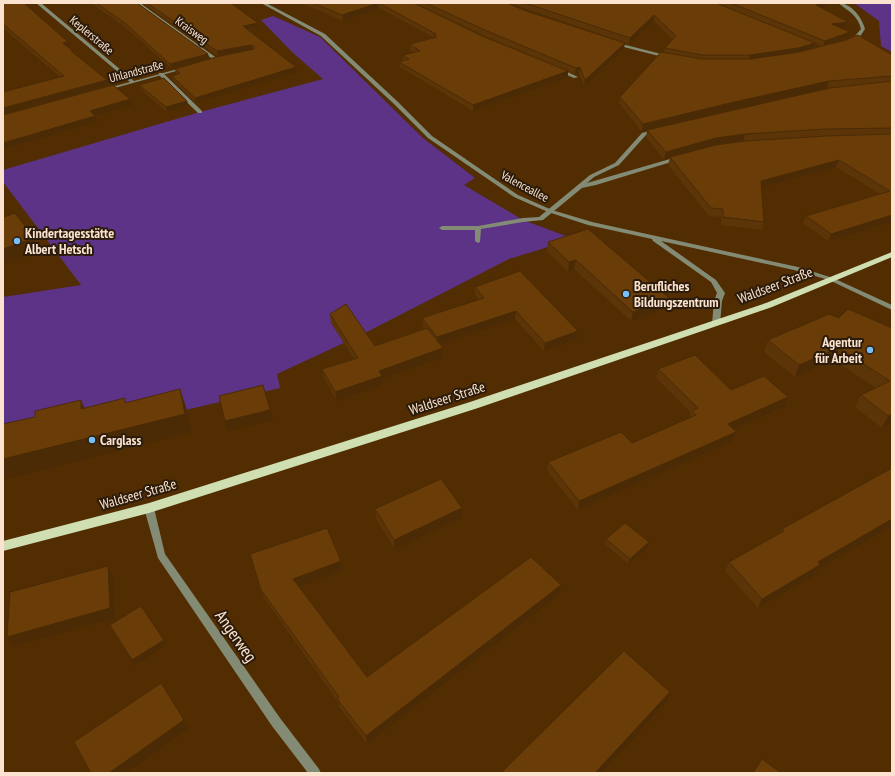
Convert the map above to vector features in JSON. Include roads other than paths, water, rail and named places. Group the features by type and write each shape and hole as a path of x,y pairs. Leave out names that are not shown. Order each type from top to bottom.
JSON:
{"main road":[{"name":"Waldseer Straße","path":"3,546 149,508 474,405 769,305 892,254"}],"street":[{"name":"Keplerstraße","path":"38,3 133,82"},
{"name":"Kraisweg","path":"137,3 216,60"},
{"name":"Valenceallee","path":"263,3 322,35 396,103 430,137 516,196 550,211 590,224 653,239 796,268 831,279 892,308"},
{"path":"840,3 858,16 862,22 863,29 859,38 846,42"},
{"path":"606,40 650,54 672,58"},
{"path":"209,61 223,58"},
{"name":"Uhlandstraße","path":"102,91 188,67"},
{"path":"555,68 576,77"},
{"path":"161,74 200,112"},
{"path":"442,228 478,228 523,220 541,219 592,176 617,164 644,134 666,129"},
{"path":"580,186 594,184 688,155"},
{"path":"478,228 478,241"},
{"path":"653,239 714,281 720,293 716,324"},
{"name":"Angerweg","path":"149,508 161,555 276,722 315,773"}],"place":[{"name":"Kindertagesstätte Albert Hetsch","path":"17,241"},
{"name":"Berufliches Bildungszentrum","path":"626,294"},
{"name":"Agentur für Arbeit","path":"870,350"},
{"name":"Carglass","path":"92,440"}]}
